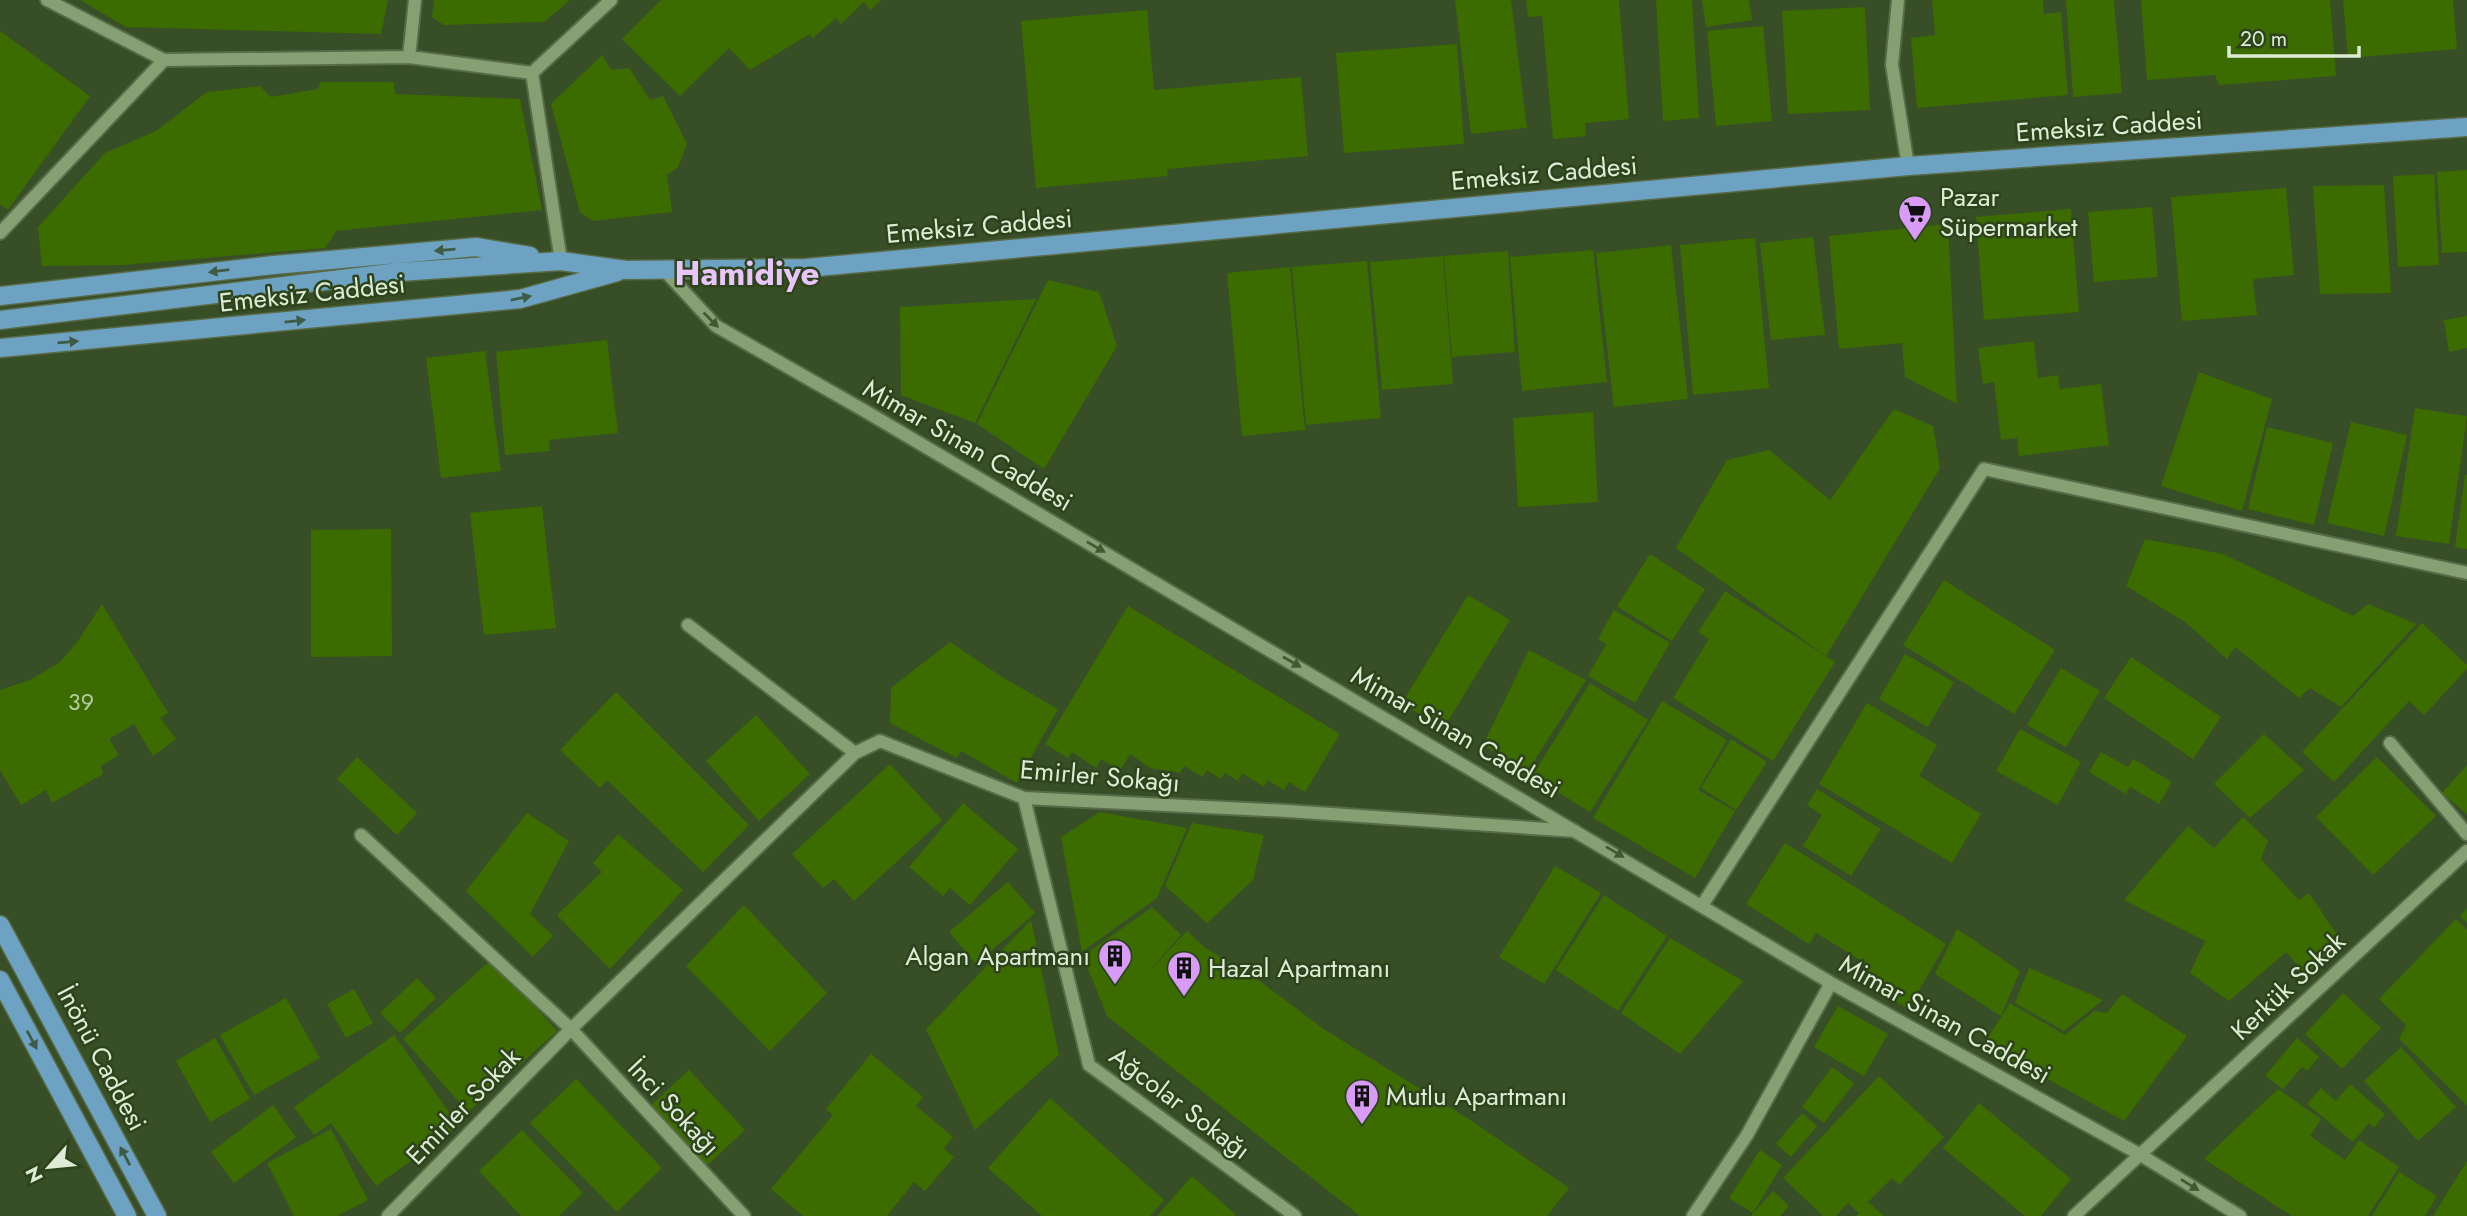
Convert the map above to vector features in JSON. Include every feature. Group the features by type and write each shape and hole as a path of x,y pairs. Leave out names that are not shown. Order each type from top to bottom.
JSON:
{"main road":[{"name":"Emeksiz Caddesi","path":"0,296 274,265 476,247 626,270 806,268 1908,166 2467,127"},
{"name":"Emeksiz Caddesi","path":"0,320 398,272 561,261"},
{"name":"Emeksiz Caddesi","path":"0,348 520,299 626,270"},
{"name":"İnönü Caddesi","path":"0,925 157,1216"},
{"name":"İnönü Caddesi","path":"0,980 127,1216"}],"street":[{"path":"47,0 164,60 409,57 532,73"},
{"path":"409,57 415,0"},
{"path":"532,73 611,0"},
{"path":"1898,0 1892,65 1908,166"},
{"path":"0,233 164,60"},
{"path":"532,73 561,261"},
{"name":"Mimar Sinan Caddesi","path":"664,270 716,326 889,425 1831,982 2139,1154 2240,1216"},
{"path":"1703,904 1984,469 2467,573"},
{"path":"688,625 855,753"},
{"name":"Emirler Sokağı","path":"570,1029 855,753 880,741 1024,797 1288,811 1580,832"},
{"path":"2389,743 2467,834"},
{"name":"Ağcolar Sokağı","path":"1024,797 1089,1065 1295,1216"},
{"name":"İnci Sokağı","path":"361,835 570,1029 744,1216"},
{"name":"Kerkük Sokak","path":"2074,1216 2467,851"},
{"path":"1693,1216 1747,1135 1831,982"},
{"name":"Emirler Sokak","path":"387,1216 570,1029"}],"building":[{"path":"80,0 388,0 381,34 126,27"},
{"path":"434,0 570,0 544,22 444,25 432,17"},
{"path":"661,0 881,0 870,10 864,2 841,24 836,18 813,38 810,34 750,70 729,48 680,96 622,39"},
{"path":"1455,0 1511,0 1527,128 1471,134"},
{"path":"1526,0 1619,0 1629,119 1585,123 1586,136 1553,139 1542,16 1528,17"},
{"path":"1656,0 1692,0 1699,118 1663,121"},
{"path":"1702,0 1749,0 1752,20 1706,27"},
{"path":"1932,0 2043,0 2044,14 2061,12 2068,95 1917,108 1911,38 1935,35"},
{"path":"2066,0 2114,0 2122,93 2073,97"},
{"path":"2141,0 2330,0 2336,76 2219,85 2215,75 2147,80"},
{"path":"2343,0 2453,0 2457,49 2348,58"},
{"path":"1865,7 1870,110 1788,114 1782,11"},
{"path":"1147,10 1154,90 1301,77 1308,156 1167,169 1168,176 1036,188 1021,21"},
{"path":"1763,26 1772,121 1716,126 1707,31"},
{"path":"0,31 90,96 8,210 0,204"},
{"path":"1457,44 1464,144 1344,153 1336,53"},
{"path":"602,55 611,70 629,68 650,100 663,96 687,144 678,167 667,175 672,212 593,221 580,212 551,104"},
{"path":"321,82 394,82 395,94 520,99 542,210 336,231 325,248 122,265 42,266 38,227 105,153 156,131 207,92 260,86 271,97 318,89"},
{"path":"2467,170 2467,252 2442,253 2437,172"},
{"path":"2434,174 2439,265 2398,267 2393,176"},
{"path":"2384,185 2391,293 2320,294 2313,186"},
{"path":"2286,188 2294,275 2253,279 2257,315 2182,321 2171,197"},
{"path":"2152,207 2158,277 2094,282 2088,212"},
{"path":"2071,209 2079,312 1984,320 1976,217"},
{"path":"1948,224 1957,404 1905,377 1902,343 1839,349 1829,236"},
{"path":"1813,237 1825,335 1771,340 1760,243"},
{"path":"1755,238 1769,388 1693,395 1680,245"},
{"path":"1671,245 1688,399 1614,407 1596,253"},
{"path":"1593,250 1607,382 1522,391 1510,257"},
{"path":"1508,251 1515,352 1452,357 1444,256"},
{"path":"1443,256 1453,384 1382,390 1370,262"},
{"path":"1367,261 1381,418 1306,425 1292,267"},
{"path":"1290,267 1305,430 1242,436 1227,273"},
{"path":"1048,280 1099,292 1117,346 1044,469 977,424"},
{"path":"1036,299 975,423 901,395 900,307"},
{"path":"2467,316 2467,348 2449,352 2444,320"},
{"path":"607,340 618,433 549,440 550,451 505,455 496,352"},
{"path":"2034,341 2038,378 2058,375 2060,389 2101,384 2109,445 2019,456 2017,438 2001,440 1994,382 1983,384 1978,348"},
{"path":"485,351 501,471 441,478 426,358"},
{"path":"2199,372 2272,399 2242,511 2161,486"},
{"path":"2415,408 2467,416 2449,544 2396,536"},
{"path":"1894,409 1933,426 1940,468 1826,656 1676,548 1727,460 1769,450 1830,500"},
{"path":"1593,412 1598,502 1518,507 1513,418"},
{"path":"2351,422 2407,435 2384,536 2327,523"},
{"path":"2267,427 2333,443 2314,525 2248,509"},
{"path":"2467,475 2467,549 2455,547"},
{"path":"542,506 556,628 484,635 470,513"},
{"path":"391,529 392,656 311,657 311,530"},
{"path":"2145,539 2223,554 2353,616 2368,604 2416,624 2341,707 2310,688 2299,698 2235,647 2227,659 2185,622 2126,586"},
{"path":"1650,554 1705,589 1672,641 1617,606"},
{"path":"1944,580 2055,650 2014,714 1903,645"},
{"path":"1725,591 1835,662 1773,761 1673,698 1709,639 1698,632"},
{"path":"1468,595 1510,620 1443,729 1402,703"},
{"path":"102,604 168,713 160,718 176,739 153,756 134,724 109,739 119,755 101,766 103,774 52,803 46,790 21,805 0,770 0,690 30,680 59,663 78,641"},
{"path":"1128,606 1340,734 1305,792 1289,782 1284,790 1267,780 1264,787 1242,773 1238,781 1225,773 1221,779 1207,770 1203,777 1184,766 1180,773 1150,768 1130,754 1120,771 1101,759 1096,768 1072,752 1068,758 1045,744"},
{"path":"1614,610 1670,643 1635,703 1588,676 1606,644 1598,639"},
{"path":"2422,623 2467,665 2467,669 2424,715 2409,701 2334,782 2302,752"},
{"path":"950,642 1002,677 1058,709 1017,783 961,751 957,758 890,723 891,688"},
{"path":"1529,650 1586,680 1527,772 1483,745"},
{"path":"1905,654 1954,682 1928,727 1879,699"},
{"path":"2131,657 2221,717 2193,759 2104,698"},
{"path":"2061,668 2100,691 2066,747 2027,725"},
{"path":"1590,683 1648,720 1590,812 1532,776"},
{"path":"616,692 749,825 703,872 607,780 600,788 560,750"},
{"path":"1662,701 1727,740 1698,790 1735,811 1695,878 1593,818"},
{"path":"1867,703 1937,745 1919,776 1981,814 1952,863 1819,784"},
{"path":"756,715 810,774 759,821 706,761"},
{"path":"2020,729 2081,762 2058,805 1996,771"},
{"path":"2264,734 2304,770 2250,818 2214,784"},
{"path":"1731,739 1767,762 1736,810 1701,788"},
{"path":"2101,752 2128,767 2133,759 2172,782 2159,804 2130,787 2126,794 2089,772"},
{"path":"357,757 417,813 397,835 337,779"},
{"path":"2377,757 2436,816 2373,875 2316,817"},
{"path":"890,764 942,820 854,901 834,879 823,888 792,854"},
{"path":"2467,765 2467,814 2442,793"},
{"path":"1817,789 1881,829 1851,876 1803,846 1822,815 1807,805"},
{"path":"963,803 1018,849 970,905 950,888 943,896 909,867"},
{"path":"1100,812 1187,828 1157,898 1082,952 1061,837"},
{"path":"527,813 569,841 530,914 553,936 533,957 466,891"},
{"path":"2243,817 2268,841 2261,859 2299,900 2309,893 2344,945 2305,974 2286,952 2229,1001 2190,973 2205,941 2124,900 2188,826 2214,848"},
{"path":"1192,823 1264,835 1253,880 1207,923 1165,886"},
{"path":"618,834 683,890 610,969 557,915 602,872 593,863"},
{"path":"1785,843 1946,944 1908,1009 1862,981 1870,966 1816,933 1809,944 1746,904"},
{"path":"1555,866 1601,893 1544,984 1499,957"},
{"path":"1008,882 1035,913 976,964 949,932"},
{"path":"1604,895 1667,936 1618,1011 1556,970"},
{"path":"744,905 827,993 770,1051 686,966"},
{"path":"1152,907 1181,935 1144,977 1187,931 1204,947 1257,979 1325,1030 1472,1121 1569,1188 1547,1216 1360,1216 1107,1016 1083,956"},
{"path":"2467,908 2467,923 2460,916"},
{"path":"2456,919 2467,930 2467,1105 2399,1039 2406,1025 2379,999"},
{"path":"1031,920 1059,1055 975,1130 926,1029"},
{"path":"1957,929 2020,971 2001,1016 1935,974"},
{"path":"1670,938 1743,981 1680,1054 1621,1013"},
{"path":"492,959 557,1031 468,1112 403,1039"},
{"path":"2029,968 2103,1000 2064,1031 2015,1003"},
{"path":"417,978 436,998 400,1033 380,1013"},
{"path":"354,989 373,1023 346,1038 327,1004"},
{"path":"2343,993 2381,1028 2342,1069 2305,1034"},
{"path":"2122,994 2187,1036 2124,1121 1984,1044 2010,1003 2065,1035 2094,1011 2107,1013"},
{"path":"286,998 320,1058 254,1095 220,1035"},
{"path":"1838,1006 1888,1034 1864,1076 1814,1047"},
{"path":"394,1035 459,1126 376,1186 331,1123 314,1135 294,1107"},
{"path":"215,1038 250,1099 210,1122 176,1061"},
{"path":"2297,1038 2319,1057 2307,1071 2302,1067 2283,1089 2265,1076"},
{"path":"2401,1047 2456,1107 2418,1141 2364,1081"},
{"path":"871,1054 923,1097 916,1106 953,1137 944,1149 954,1157 925,1191 914,1182 887,1216 803,1216 771,1189 833,1115 826,1109"},
{"path":"1832,1067 1854,1083 1824,1123 1802,1107"},
{"path":"689,1070 745,1130 704,1168 648,1108"},
{"path":"1879,1076 1944,1137 1899,1185 1892,1178 1868,1202 1884,1216 1856,1216 1859,1213 1848,1203 1836,1216 1823,1216 1783,1178"},
{"path":"576,1079 662,1168 617,1212 530,1123"},
{"path":"2350,1084 2385,1114 2374,1128 2369,1123 2353,1142 2307,1104 2321,1088 2336,1101"},
{"path":"2278,1089 2321,1119 2310,1136 2345,1160 2359,1140 2399,1167 2368,1216 2292,1216 2204,1159"},
{"path":"1050,1098 1164,1200 1150,1216 1042,1216 988,1168"},
{"path":"1979,1103 2071,1179 2041,1216 2025,1216 1943,1148"},
{"path":"273,1105 296,1137 234,1183 211,1152"},
{"path":"1802,1113 1817,1126 1791,1157 1776,1144"},
{"path":"331,1129 368,1200 337,1216 294,1216 267,1163"},
{"path":"522,1130 583,1193 559,1216 521,1216 479,1171"},
{"path":"1760,1150 1782,1165 1753,1213 1729,1198"},
{"path":"2467,1161 2467,1216 2433,1216"},
{"path":"2399,1172 2437,1196 2425,1216 2372,1216"},
{"path":"1192,1176 1236,1215 1157,1216"},
{"path":"1773,1191 1789,1206 1780,1216 1751,1216"}],"place":[{"name":"Pazar Süpermarket","path":"1915,242"},
{"name":"Algan Apartmanı","path":"1115,986"},
{"name":"Hazal Apartmanı","path":"1184,998"},
{"name":"Mutlu Apartmanı","path":"1362,1126"}],"district":[{"name":"Hamidiye","path":"747,273"}]}
